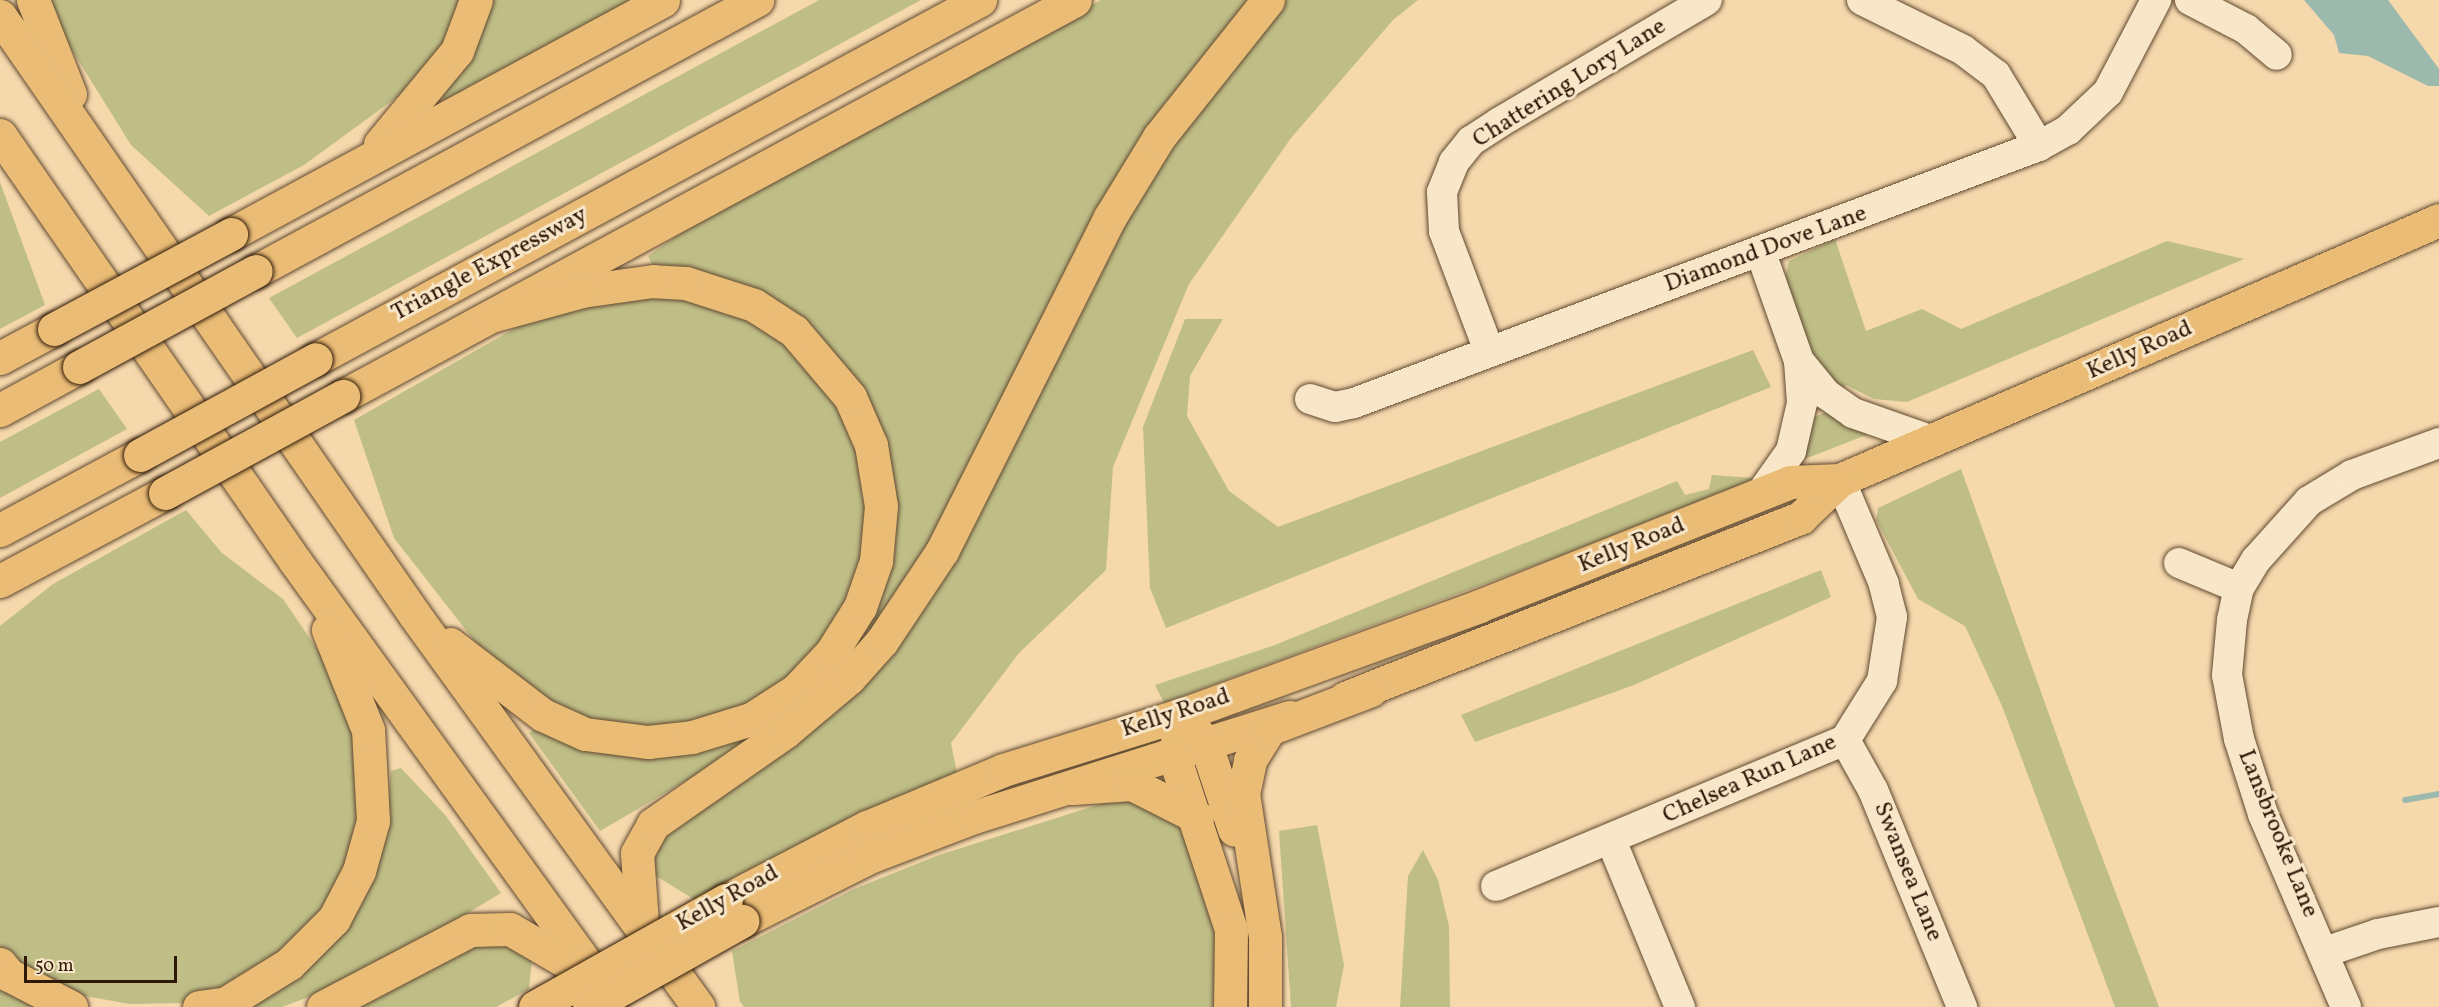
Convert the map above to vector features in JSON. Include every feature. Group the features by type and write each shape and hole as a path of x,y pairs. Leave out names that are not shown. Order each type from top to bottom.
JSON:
{"main road":[{"path":"33,0 95,154"},
{"path":"365,161 457,51 476,0"},
{"path":"0,358 663,0"},
{"path":"0,410 757,0"},
{"name":"Triangle Expressway","path":"0,530 980,0"},
{"path":"0,581 1075,0"},
{"path":"642,928 637,853 652,824 784,732 849,678 882,641 942,551 1110,217 1159,137 1268,0"},
{"path":"0,16 414,614 699,1007"},
{"path":"4,142 602,999"},
{"name":"Kelly Road","path":"602,999 734,910 916,804 1003,770 1183,714 1479,606 1790,482 1840,480 2439,220"},
{"path":"414,614 533,708 585,734 648,742 692,737 751,719 796,690 831,653 854,616 876,561 881,506 871,445 850,397 816,353 764,312 686,283 652,281 582,291 494,315"},
{"name":"Kelly Road","path":"535,1007 734,910 869,857 974,817 1174,756 1371,690 1802,517 1840,480"},
{"path":"0,603 40,559"},
{"path":"199,1007 226,1003 289,964 334,919 359,871 373,821 368,730 295,561"},
{"path":"1265,1007 1265,937 1243,794 1260,740 1269,729 1371,690"},
{"path":"1183,714 1206,745 1255,878"},
{"path":"1183,714 1174,756 1197,817 1231,929 1230,1007"},
{"path":"1073,788 1132,784 1173,800 1197,817"},
{"path":"323,1007 470,930 510,929 602,999"},
{"path":"0,964 9,975 71,1007"}],"street":[{"name":"Chattering Lory Lane","path":"1489,351 1444,231 1442,192 1454,162 1471,141 1500,122 1707,0"},
{"path":"1862,0 1963,50 1996,75 2039,146"},
{"name":"Diamond Dove Lane","path":"1310,399 1335,406 1354,403 1489,351 1761,253 2039,146 2068,130 2108,92 2156,0"},
{"path":"2190,0 2246,29 2277,55"},
{"path":"1761,253 1799,361 1826,394 1853,413 1933,441"},
{"path":"1760,495 1782,467 1797,433 1799,361"},
{"name":"Lansbrooke Lane","path":"2346,1007 2325,952 2264,814 2233,713 2228,646 2239,588 2268,543 2309,501 2352,476 2437,451"},
{"name":"Chelsea Run Lane","path":"1496,886 1611,840 1845,740 1882,681 1892,617 1884,584 1840,480"},
{"path":"2179,563 2239,588"},
{"name":"Swansea Lane","path":"1845,740 1873,790 1962,1007"},
{"path":"1611,840 1680,1007"},
{"path":"2325,952 2378,934 2439,922"}],"shaded area":[{"path":"47,0 464,0 441,48 404,92 304,165 209,216 131,145 62,34"},
{"path":"487,0 638,0 446,104 441,93"},
{"path":"819,0 921,0 297,338 269,298"},
{"path":"1101,0 1251,0 939,532 874,631 866,625 879,594 841,362 654,268 648,256 718,207"},
{"path":"1286,0 1418,0 1393,20 1291,138 1189,284 1113,467 1106,570 1019,653 951,743 958,778 697,901 651,873 663,831 956,553 1117,231 1165,151"},
{"path":"2304,0 2388,0 2439,69 2439,86 2428,86 2368,56 2339,53 2334,35"},
{"path":"0,182 45,305 0,329"},
{"path":"1835,239 1866,331 1922,309 1961,329 2167,241 2244,259 1907,402 1874,399 1846,385 1840,394 1814,361 1785,279 1789,261"},
{"path":"650,292 707,299 762,323 805,356 840,403 861,454 868,508 862,567 838,625 804,669 761,701 656,733 595,726 543,705 490,661 394,538 354,420 517,327 582,302"},
{"path":"1185,319 1223,319 1190,376 1187,416 1229,491 1278,527 1753,350 1771,387 1166,628 1150,588 1143,427"},
{"path":"99,389 127,429 0,498 0,442"},
{"path":"1833,409 1874,432 1797,462 1808,420"},
{"path":"1961,469 2069,770 2159,1007 2115,1007 2002,706 1965,626 1918,599 1876,520 1878,508"},
{"path":"1712,475 1753,478 1729,493 1164,703 1155,685 1275,645 1677,481 1685,495 1709,489"},
{"path":"186,510 222,553 283,599 332,671 354,723 363,816 326,913 283,956 225,991 182,1003 130,1004 79,995 28,971 0,948 0,626 53,584"},
{"path":"1821,570 1831,597 1634,685 1475,742 1461,715"},
{"path":"536,729 751,732 756,740 600,831 529,733"},
{"path":"401,768 446,816 501,893 366,975 282,1007 251,1007 367,887 384,844 391,771"},
{"path":"1129,795 1162,808 1187,832 1202,871 1218,951 1214,1007 744,1007 740,1002 732,951 854,889 939,855"},
{"path":"1317,825 1344,965 1336,1007 1291,1007 1279,831"},
{"path":"1423,850 1438,880 1449,926 1450,1007 1400,1007 1408,876"},
{"path":"506,942 532,960 529,989 496,1007 352,1007 472,946"},
{"path":"0,980 46,1007 0,1007"}],"waterway":[{"path":"2405,800 2439,794"}]}
